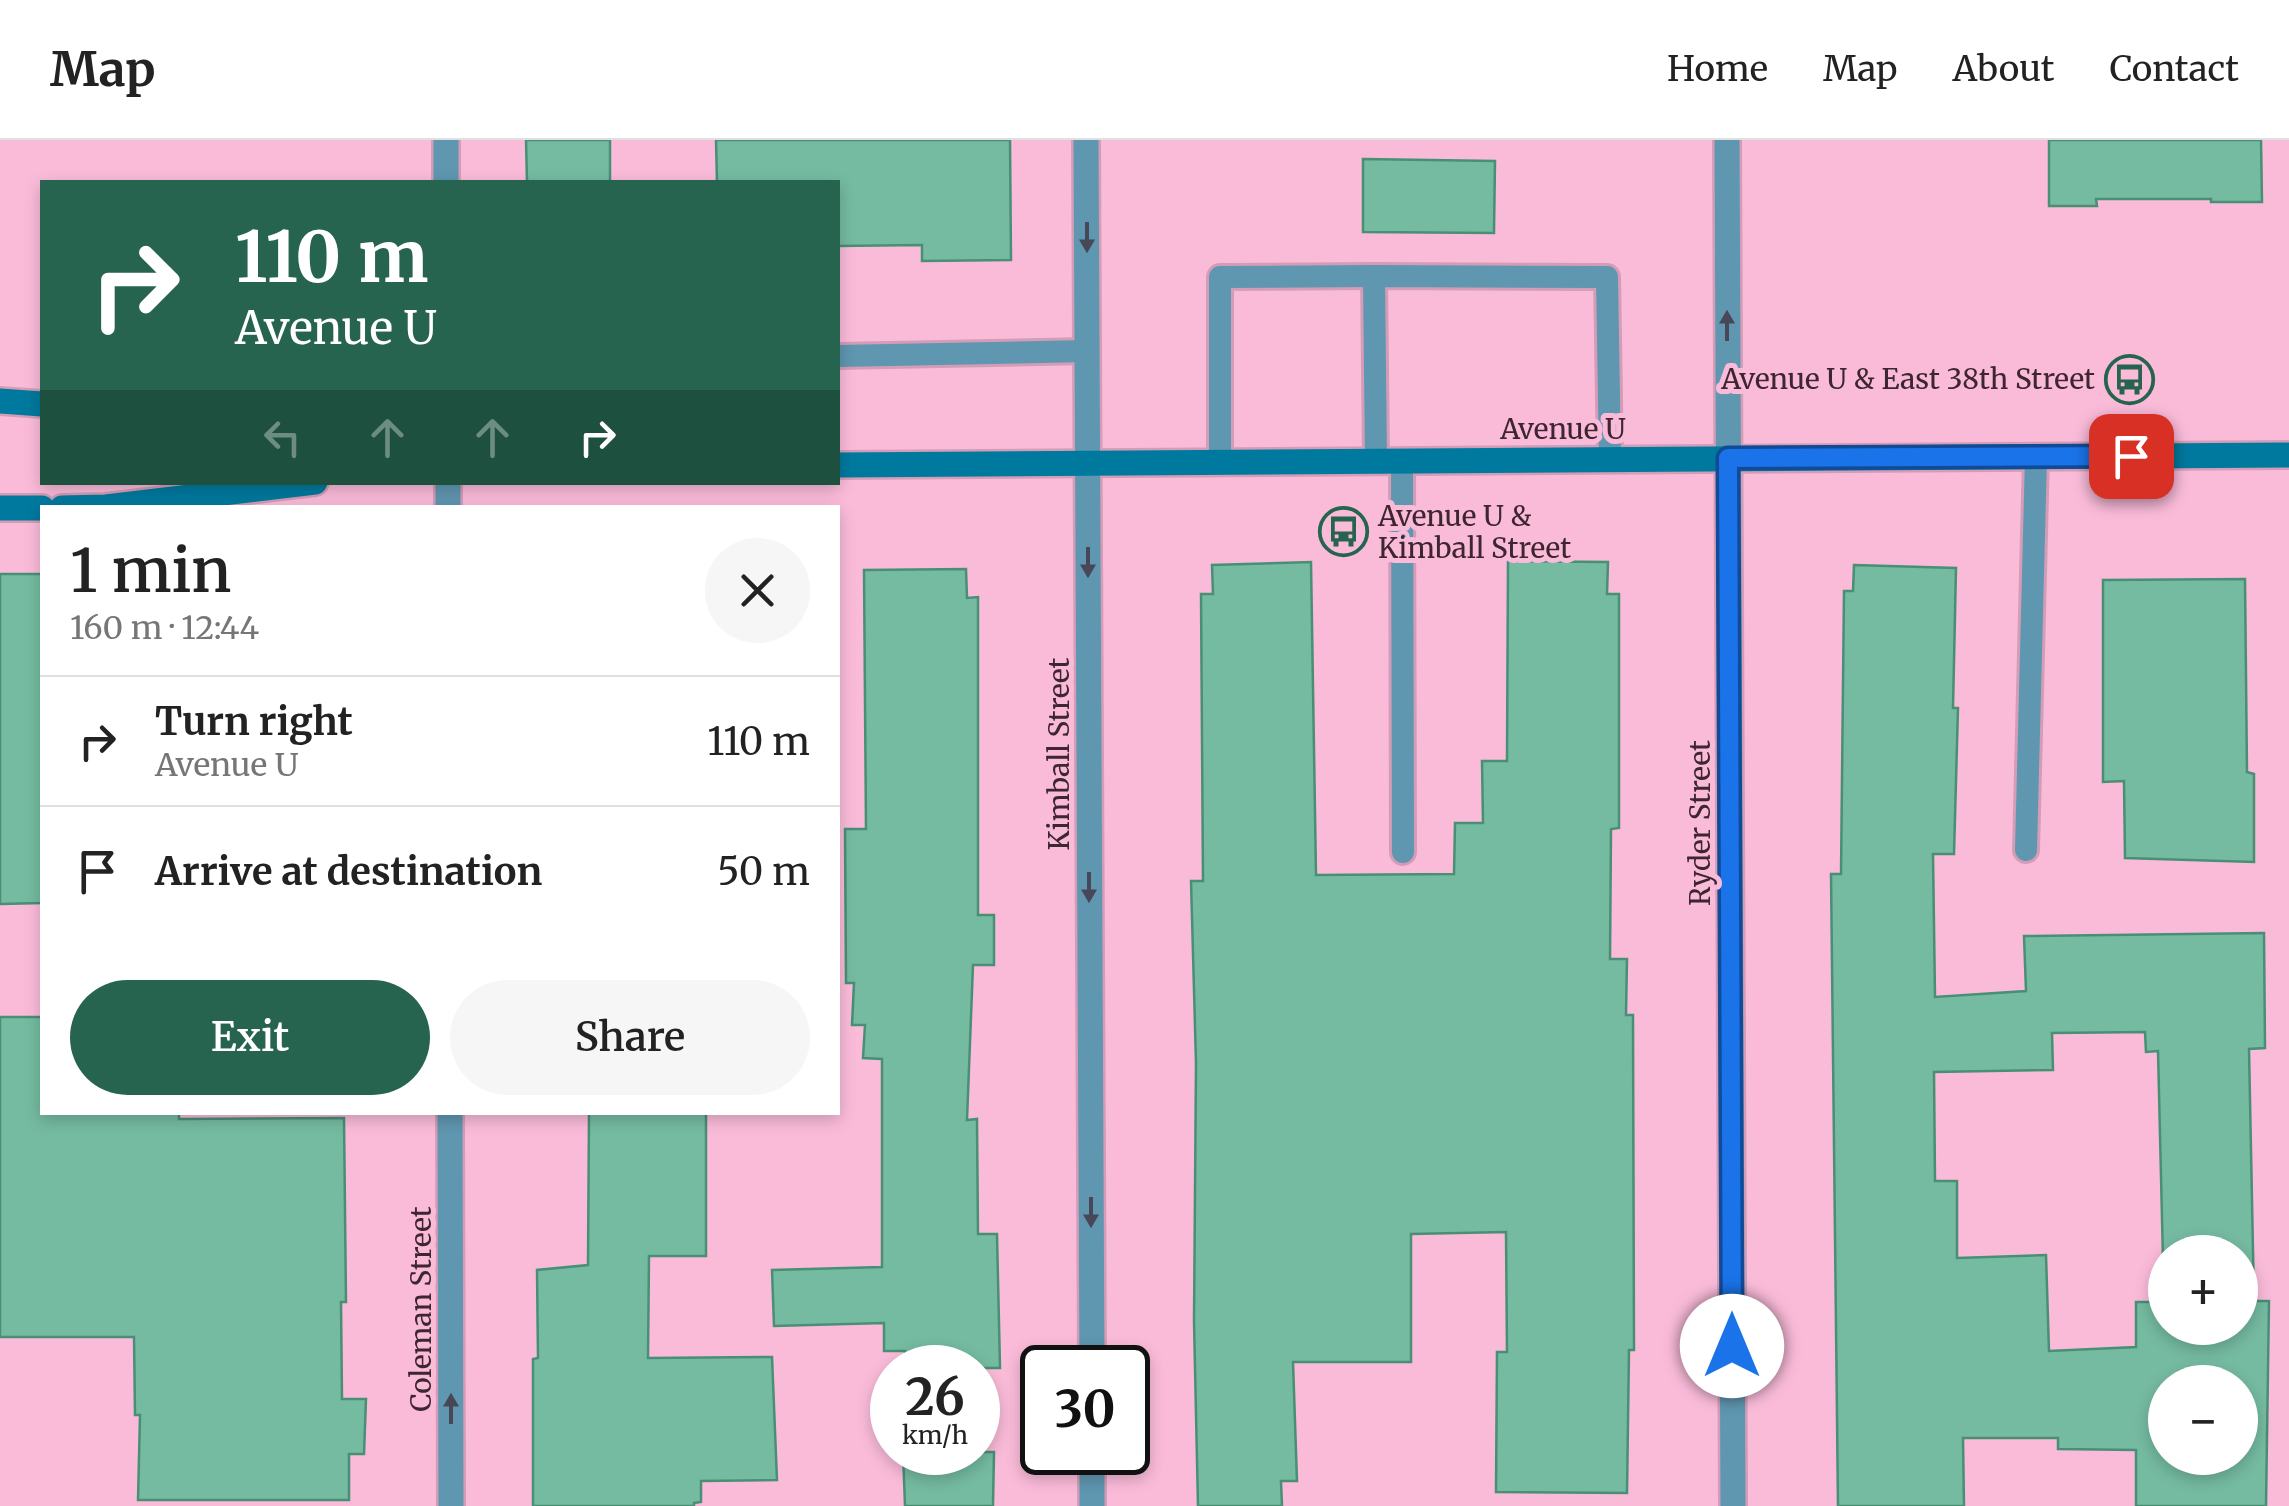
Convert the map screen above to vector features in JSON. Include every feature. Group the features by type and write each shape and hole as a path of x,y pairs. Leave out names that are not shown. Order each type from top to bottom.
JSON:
{"main road":[{"path":"0,401 40,404"},
{"name":"Avenue U","path":"840,464 2289,455"},
{"path":"123,505 291,485"},
{"path":"0,508 40,508"}],"street":[{"path":"446,140 446,180"},
{"name":"Kimball Street","path":"1086,140 1092,1345"},
{"name":"Ryder Street","path":"1726,140 1734,1506"},
{"name":"Coleman Street","path":"450,1115 451,1506"},
{"path":"1092,1475 1092,1506"}],"lane":[{"path":"1374,276 1376,461"},
{"path":"1220,462 1220,277 1607,277 1610,459"},
{"path":"840,356 1087,351"},
{"path":"2026,850 2036,456"},
{"path":"1402,460 1403,852"}],"building":[{"path":"526,140 610,140 610,180 527,180"},
{"path":"716,140 1010,140 1011,260 922,261 922,245 840,246 840,180 717,180"},
{"path":"2049,140 2261,140 2262,202 2096,199 2097,206 2049,206"},
{"path":"1363,159 1495,161 1494,233 1363,232"},
{"path":"1508,561 1608,562 1607,594 1619,594 1619,828 1611,829 1610,959 1627,959 1626,1015 1633,1015 1634,1350 1629,1350 1627,1493 1496,1492 1497,1352 1507,1352 1506,1232 1411,1234 1411,1362 1293,1362 1297,1481 1281,1481 1282,1506 1198,1506 1191,881 1203,881 1201,594 1213,594 1212,565 1311,562 1316,875 1454,874 1455,823 1483,823 1482,761 1507,761"},
{"path":"1854,565 1956,568 1954,854 1933,854 1935,997 2026,991 2024,936 2264,933 2265,1048 2249,1049 2253,1235 2162,1235 2158,1051 2146,1052 2145,1032 2052,1033 2053,1070 1934,1072 1935,1181 1957,1181 1957,1258 2046,1255 2049,1351 2136,1347 2136,1302 2148,1302 2148,1345 2258,1345 2258,1301 2269,1301 2266,1506 2136,1506 2136,1450 2058,1449 2058,1438 1963,1438 1964,1506 1838,1506 1831,874 1841,874 1844,591 1853,591"},
{"path":"966,569 967,598 978,597 978,915 994,915 994,965 973,965 967,1120 977,1119 978,1234 997,1234 999,1345 884,1345 884,1323 774,1326 772,1270 882,1267 882,1059 863,1058 865,1025 852,1025 854,983 846,983 845,829 866,829 864,570"},
{"path":"0,574 40,574 40,903 0,904"},
{"path":"2245,579 2247,772 2254,774 2254,862 2125,858 2124,781 2103,782 2103,580"},
{"path":"0,1017 40,1017 40,1115 344,1118 346,1302 341,1302 342,1399 366,1399 364,1454 349,1454 349,1500 138,1500 140,1415 135,1415 134,1337 0,1337"},
{"path":"589,1115 706,1115 706,1256 649,1256 648,1358 772,1357 777,1480 701,1481 701,1502 694,1506 533,1506 537,1270 588,1265"},
{"path":"904,1475 994,1475 993,1506 905,1506"}],"place":[{"name":"Avenue U & East 38th Street","path":"2130,379"},
{"name":"Avenue U & Kimball Street","path":"1343,532"}],"route":[{"path":"1732,1346 1728,458 2131,456"}]}
